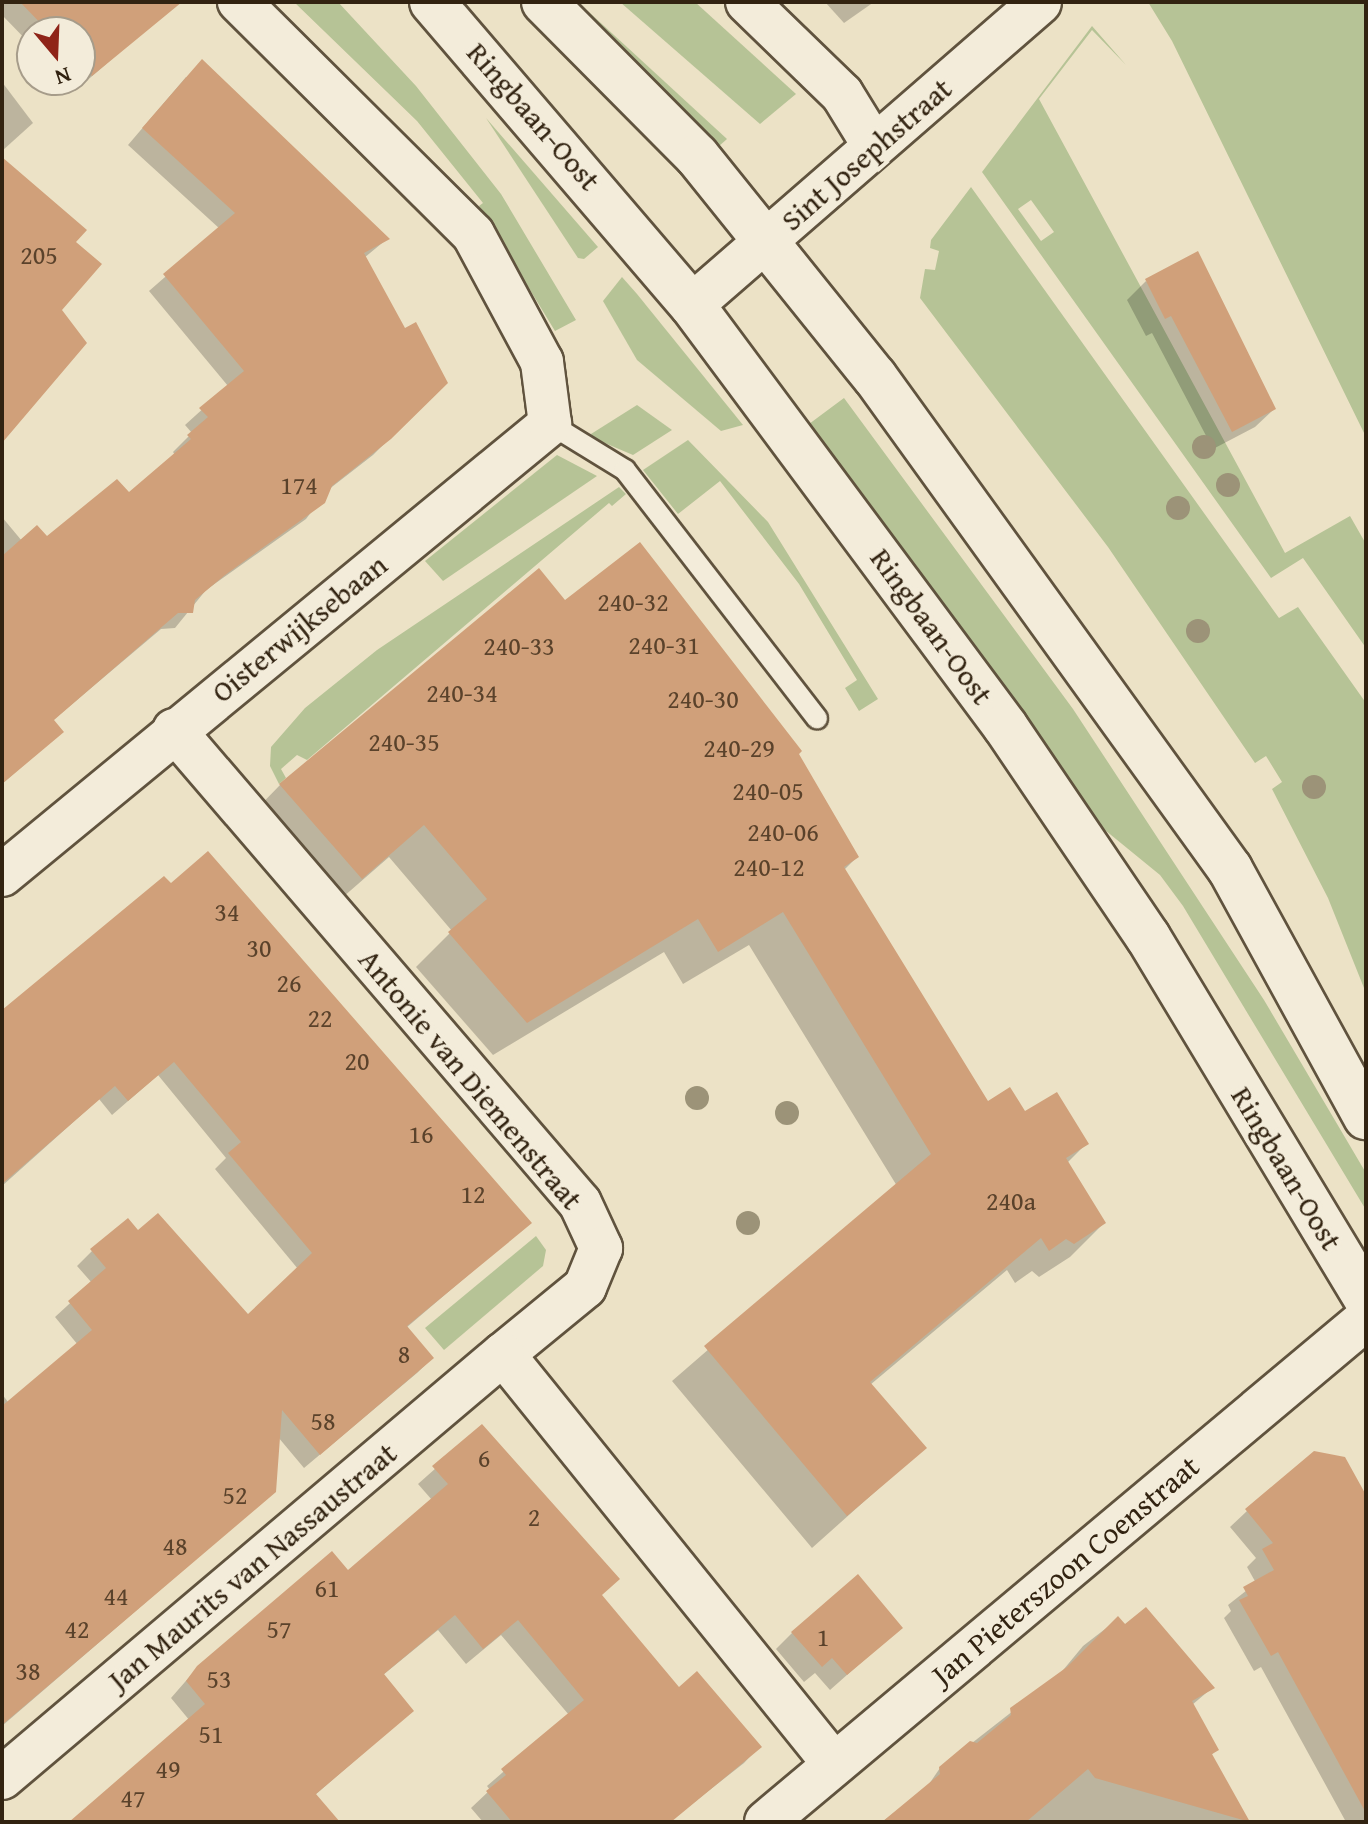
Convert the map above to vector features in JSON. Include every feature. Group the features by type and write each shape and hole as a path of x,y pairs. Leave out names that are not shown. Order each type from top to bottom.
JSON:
{"main road":[{"name":"Ringbaan-Oost","path":"432,2 692,305 1014,739 1148,937 1366,1299"},
{"path":"544,2 697,156 875,377 1230,869 1366,1117"}],"street":[{"path":"239,2 473,234 542,362 550,424"},
{"path":"747,2 842,94 874,146"},
{"name":"Sint Josephstraat","path":"692,305 1040,2"},
{"name":"Oisterwijksebaan","path":"2,875 174,730 550,424"},
{"name":"Antonie van Diemenstraat","path":"174,730 580,1203 601,1248 585,1287 503,1354"},
{"name":"Jan Pieterszoon Coenstraat","path":"766,1822 1366,1319"},
{"path":"503,1354 834,1764"},
{"name":"Jan Maurits van Nassaustraat","path":"2,1778 503,1354"}],"lane":[{"path":"550,424 625,470 817,718"}],"green space":[{"path":"294,2 338,2 416,86 501,194 576,320 555,331 479,206 483,203 417,121"},
{"path":"569,2 578,2 727,139 710,154"},
{"path":"620,2 695,2 796,94 760,124"},
{"path":"1148,2 1366,2 1366,437 1172,41"},
{"path":"1092,26 1126,65 1092,30 1039,99 1285,553 1350,516 1366,544 1366,648 1303,558 1271,578 982,172","holes":["1031,200 1054,232 1041,241 1018,209"]},
{"path":"486,118 598,247 584,259 578,258"},
{"path":"971,187 1279,618 1298,607 1366,703 1366,993 1328,898 1272,789 1282,782 1266,756 1255,763 1108,547 920,298 925,269 935,270 939,251 930,248 931,240"},
{"path":"622,277 743,425 721,431 637,360 603,301"},
{"path":"844,398 1073,709 1264,1000 1366,1173 1366,1210 1183,906 1160,875 1100,826 990,667 809,424"},
{"path":"637,405 672,430 633,455 593,438 591,434"},
{"path":"688,440 768,522 878,699 859,711 845,688 857,680 799,584 720,481 678,514 643,470"},
{"path":"557,455 597,476 443,581 425,561"},
{"path":"619,487 626,494 612,506 609,503 307,760 297,755 281,769 286,778 279,784 270,766 271,747 305,708 377,650"},
{"path":"536,1236 546,1250 543,1266 444,1350 425,1328"}],"building":[{"path":"20,2 182,2 96,73 96,16 34,16"},
{"path":"202,59 390,239 364,253 405,328 416,322 448,383 391,439 332,486 325,503 225,575 195,600 193,613 178,613 54,720 64,732 2,784 2,556 37,525 47,536 117,479 129,492 191,439 187,435 208,417 199,408 244,371 163,274 235,213 142,128"},
{"path":"2,157 87,230 76,242 102,264 62,310 87,343 2,443"},
{"path":"1198,251 1276,409 1232,432 1171,316 1165,319 1145,279"},
{"path":"640,542 802,751 799,754 859,857 844,867 988,1101 1010,1087 1025,1111 1057,1092 1089,1144 1066,1158 1106,1223 1074,1244 1066,1239 1049,1251 1041,1238 870,1382 927,1448 847,1516 704,1346 931,1154 783,912 718,952 698,919 527,1023 448,932 487,899 424,825 362,879 279,784 539,568 565,600"},
{"path":"208,851 532,1223 407,1326 434,1358 320,1455 282,1410 276,1492 2,1725 2,1406 92,1330 68,1301 106,1268 90,1249 128,1218 138,1230 158,1213 248,1314 312,1253 228,1153 241,1142 174,1062 128,1101 115,1086 2,1184 2,1010 164,876 171,883"},
{"path":"482,1424 620,1579 602,1595 679,1687 697,1671 762,1747 671,1822 512,1822 486,1791 506,1775 501,1769 584,1700 518,1620 483,1649 455,1615 384,1674 414,1711 316,1794 340,1822 69,1822 205,1704 186,1681 197,1666 332,1551 348,1570 448,1484 432,1466"},
{"path":"1314,1451 1345,1457 1366,1495 1366,1813 1278,1652 1271,1656 1239,1600 1248,1596 1243,1587 1274,1570 1262,1549 1273,1543 1245,1509"},
{"path":"858,1574 903,1628 847,1675 832,1658 822,1667 791,1632"},
{"path":"1146,1607 1215,1688 1192,1701 1219,1750 1212,1754 1250,1822 1095,1778 1088,1769 1026,1822 882,1822 940,1774 939,1767 970,1741 977,1743 1011,1715 1010,1708 1067,1667 1118,1616 1125,1624"}]}
